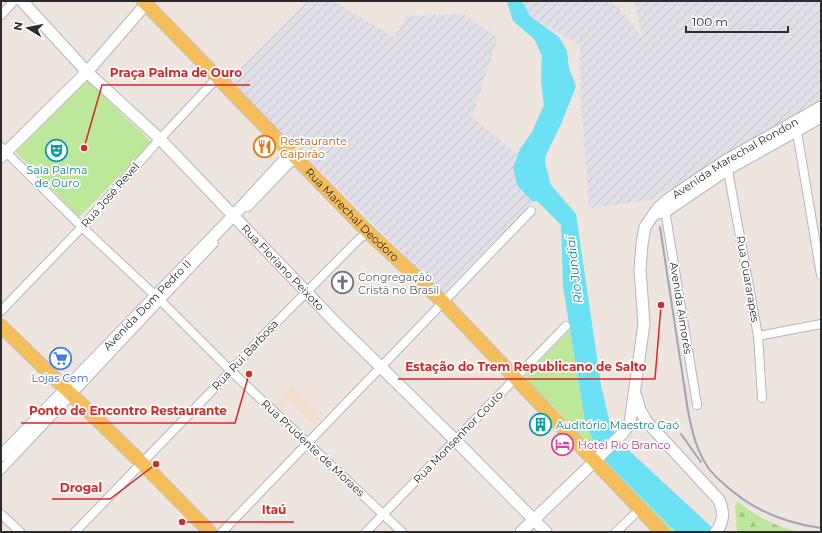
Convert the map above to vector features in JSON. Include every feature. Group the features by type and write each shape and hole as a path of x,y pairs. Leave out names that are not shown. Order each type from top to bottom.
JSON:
{"main road":[{"name":"Rua Floriano Peixoto","path":"22,1 87,72 160,139 335,322 381,366 546,532"},
{"path":"3,152 87,72 145,3"},
{"name":"Rua Marechal Deodoro","path":"145,3 368,232 443,302 596,460 662,532"},
{"name":"Avenida Marechal Rondon","path":"521,532 596,460 630,423 644,324 640,270 643,233 653,215 727,165 796,126 821,107"},
{"name":"Avenida Marechal Rondon","path":"796,126 821,117"},
{"name":"Avenida Dom Pedro II","path":"1,456 69,391 294,157"},
{"path":"1,326 69,391 210,532"},
{"path":"635,393 640,410 647,422 719,500 722,506 723,514 717,530"},
{"path":"630,423 636,421 647,422"}],"street":[{"path":"1,15 14,1"},
{"name":"Rua José Revel","path":"1,311 82,227 160,139 217,78"},
{"path":"796,126 821,275"},
{"name":"Rua Prudente de Moraes","path":"3,152 158,298 231,371 402,532"},
{"name":"Rua Guararapes","path":"727,165 758,336 762,398"},
{"name":"Avenida Aimorés","path":"666,206 697,405"},
{"path":"222,532 531,212"},
{"name":"Rua Rui Barbosa","path":"75,532 231,371 259,340 358,240 368,232"},
{"path":"758,336 821,324"},
{"name":"Rua Monsenhor Couto","path":"366,532 566,326"},
{"path":"1,470 69,391"},
{"path":"616,532 640,509"},
{"path":"1,514 20,532"}],"shaded area":[{"path":"308,1 333,1 394,37 408,16 463,14 498,38 472,117 518,155 513,168 517,185 533,202 443,293 229,80"},
{"path":"522,1 611,1 626,16 643,39 635,3 633,1 821,1 821,104 650,200 589,208 581,102 580,45 530,16"},
{"path":"292,385 323,416 314,426 290,401 281,410 274,405"}],"green space":[{"path":"87,80 152,143 79,217 16,152"},
{"path":"570,330 585,422 600,456 676,532 668,532 553,406 526,381 526,375"},
{"path":"738,502 776,525 802,532 737,532 735,506"}],"water":[{"name":"Rio Jundiaí","path":"505,1 522,1 530,16 559,37 567,51 569,68 576,86 562,122 545,157 546,167 551,185 576,214 601,385 611,427 622,444 717,532 676,532 600,456 585,422 563,287 561,225 537,201 533,202 517,185 513,168 520,149 532,132 544,105 541,80 542,56 534,39 513,21 507,2"}],"railway":[{"path":"660,227 688,411 691,427 701,456 711,471 722,482 757,508 781,519 821,528"},
{"path":"681,434 701,462"}],"place":[{"name":"Restaurante Caipirão","path":"265,147"},
{"name":"Praça Palma de Ouro","path":"84,148"},
{"name":"Sala Palma de Ouro","path":"57,150"},
{"name":"Congregação Cristã no Brasil","path":"343,283"},
{"name":"Estação do Trem Republicano de Salto","path":"661,305"},
{"name":"Lojas Cem","path":"60,358"},
{"name":"Ponto de Encontro Restaurante","path":"249,374"},
{"name":"Auditório Maestro Gaó","path":"541,425"},
{"name":"Hotel Rio Branco","path":"562,445"},
{"name":"Drogal","path":"156,464"},
{"name":"Itaú","path":"182,522"}]}
